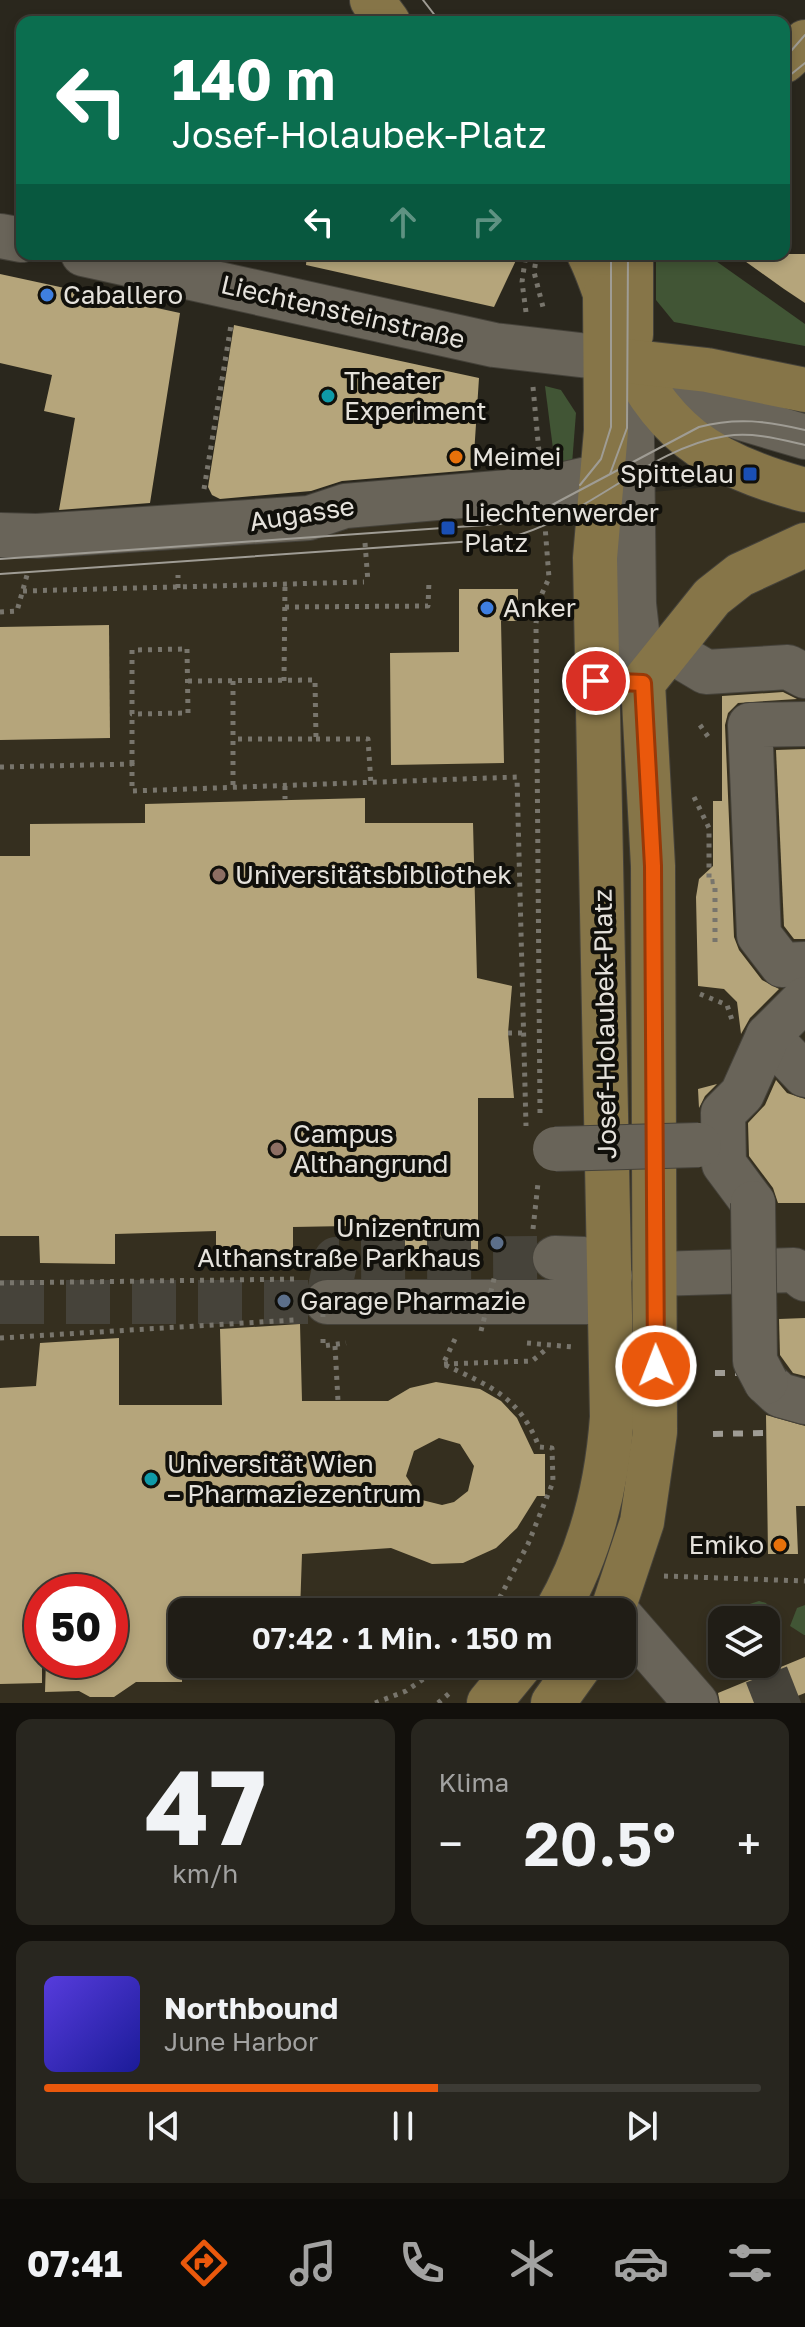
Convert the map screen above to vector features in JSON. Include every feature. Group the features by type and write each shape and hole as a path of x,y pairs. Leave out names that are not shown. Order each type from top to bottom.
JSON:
{"main road":[{"path":"790,56 805,42"},
{"path":"591,260 605,296 619,360 655,401 695,444 736,469 805,490"},
{"path":"618,473 619,360 630,260"},
{"path":"619,360 707,370 805,390"},
{"name":"Josef-Holaubek-Platz","path":"563,1598 583,1558 603,1488 612,1417 593,1357 610,1276 596,681 596,540 618,473"},
{"path":"656,667 712,597 740,575 805,545"},
{"name":"Josef-Holaubek-Platz","path":"620,1598 651,1479 656,1366 653,866 656,667"},
{"path":"610,1276 655,1274"},
{"path":"489,1703 510,1678"}],"street":[{"name":"Liechtensteinstraße","path":"110,260 494,345 619,360"},
{"path":"619,360 714,410 805,437"},
{"path":"618,473 634,604 656,667"},
{"name":"Augasse","path":"0,535 198,527 309,518 345,506 542,489 618,473"},
{"path":"596,681 656,667 706,672 799,666"},
{"path":"805,724 750,725 759,935 782,965 805,964"},
{"path":"711,1144 723,1113 742,1094 750,1036 805,999"},
{"path":"750,1036 805,1075"},
{"path":"548,1149 711,1144"},
{"path":"711,1144 753,1203 755,1361 766,1382 780,1395 805,1402"},
{"path":"319,1298 588,1302 610,1276 584,1259 544,1250"},
{"path":"655,1274 801,1266"},
{"path":"636,1636 696,1703"}],"path":[{"path":"525,260 522,282 527,318"},
{"path":"536,260 534,272 543,311"},
{"path":"198,527 237,288"},
{"path":"533,382 542,489"},
{"path":"0,612 17,611 23,591 366,582 365,533"},
{"path":"544,1250 548,1149 536,623 540,598 549,578 546,540"},
{"path":"178,575 178,588"},
{"path":"285,607 428,606 429,581"},
{"path":"284,681 285,584"},
{"path":"132,714 188,713 187,649 132,650 132,714 132,764 132,791 517,777 526,1133 548,1149"},
{"path":"188,681 315,680 316,739"},
{"path":"233,681 233,787"},
{"path":"234,739 368,739 371,784"},
{"path":"0,767 132,764"},
{"path":"285,786 285,799"},
{"path":"694,797 709,828 708,876"},
{"path":"715,882 715,942"},
{"path":"700,994 727,1005 750,1036"},
{"path":"508,1033 524,1033"},
{"path":"479,1275 506,1274"},
{"path":"481,1331 495,1275"},
{"path":"0,1283 319,1298"},
{"path":"0,1338 319,1298"},
{"path":"443,1364 460,1328"},
{"path":"535,1345 593,1357"},
{"path":"335,1346 338,1401"},
{"path":"443,1364 532,1361 549,1347"},
{"path":"443,1364 505,1396 530,1423 539,1447 552,1448 553,1482 528,1544 499,1598"},
{"path":"670,1577 805,1581"},
{"path":"375,1703 406,1691 425,1678"}],"shaded area":[{"name":"Campus Althangrund","path":"805,478 805,1703 0,1703 0,547 44,548"}],"green space":[{"path":"656,260 714,260 805,324 805,346 674,322 656,300"},
{"path":"545,386 561,390 576,413 572,464 567,468 553,449"},
{"path":"759,1601 768,1606 743,1606"},
{"path":"805,1605 804,1635 790,1626 797,1608"}],"building":[{"path":"790,254 805,254 805,303 743,260 790,260"},
{"path":"306,260 516,260 494,307 306,265"},
{"path":"0,274 180,313 150,503 59,510 75,418 44,411 52,375 0,363"},
{"path":"234,325 479,378 473,470 342,481 311,491 220,499 212,495 208,487"},
{"path":"459,589 518,589 518,621 501,621 504,763 391,765 390,653 459,652"},
{"path":"109,625 110,738 0,740 0,627"},
{"path":"783,692 797,699 738,703 728,713 725,725 734,937 739,950 762,980 779,989 750,1018 741,1034 737,1002 724,989 698,986 696,897 699,879 713,866 713,801 722,801 722,696"},
{"path":"805,749 805,939 794,939 784,926 776,750"},
{"path":"365,798 365,823 473,823 477,978 512,986 508,1033 514,1098 478,1098 478,1259 403,1260 402,1225 293,1227 293,1257 216,1259 216,1231 115,1234 115,1264 40,1263 39,1236 0,1236 0,856 30,856 30,824 145,823 145,804"},
{"path":"776,1080 787,1093 805,1099 805,1203 778,1203 773,1188 749,1156 748,1123 765,1105"},
{"path":"717,1084 705,1096 699,1108 698,1089"},
{"path":"805,1318 805,1376 793,1373 780,1355 779,1319"},
{"name":"Universität Wien – Pharmaziezentrum","path":"300,1324 302,1401 388,1401 410,1388 436,1382 480,1389 501,1401 517,1418 534,1454 545,1454 545,1496 537,1496 517,1528 496,1548 463,1563 432,1564 391,1548 302,1554 300,1598 168,1598 168,1678 182,1678 182,1682 136,1682 114,1697 90,1697 79,1691 45,1692 45,1678 128,1678 128,1574 24,1574 24,1678 42,1678 42,1683 0,1684 0,1388 36,1386 40,1343 119,1338 119,1405 222,1405 220,1329","holes":["439,1438 460,1444 474,1466 468,1491 454,1502 442,1505 422,1500 406,1476 414,1451"]},
{"path":"766,1415 805,1426 805,1506 796,1506 798,1554 768,1554"},
{"path":"805,1657 805,1693 780,1703 720,1703 718,1693 754,1678 780,1678 780,1667"}],"tunnel":[{"path":"0,1302 327,1302 336,1259 555,1258"},
{"path":"754,1703 805,1683"}],"tram line":[{"path":"423,0 435,16"},
{"path":"790,52 805,35"},
{"path":"790,75 805,63"},
{"path":"580,485 601,459 611,427 611,260"},
{"path":"610,474 627,428 628,260"},
{"path":"0,559 500,524 550,506 699,427 752,421 805,430"},
{"path":"0,574 503,539 560,517 642,469 697,443 746,435 805,445"}],"railway":[{"path":"715,1373 766,1373"},
{"path":"713,1434 766,1433"}],"place":[{"name":"Caballero","path":"47,295"},
{"name":"Theater Experiment","path":"328,396"},
{"name":"Meimei","path":"456,457"},
{"name":"Spittelau","path":"750,474"},
{"name":"Liechtenwerder Platz","path":"448,528"},
{"name":"Anker","path":"487,608"},
{"name":"Universitätsbibliothek","path":"219,875"},
{"name":"Campus Althangrund","path":"277,1149"},
{"name":"Unizentrum Althanstraße Parkhaus","path":"497,1243"},
{"name":"Garage Pharmazie","path":"284,1301"},
{"name":"Universität Wien – Pharmaziezentrum","path":"151,1479"},
{"name":"Emiko","path":"780,1545"}],"route":[{"path":"596,681 643,683 646,789 653,866 656,1366"}]}
